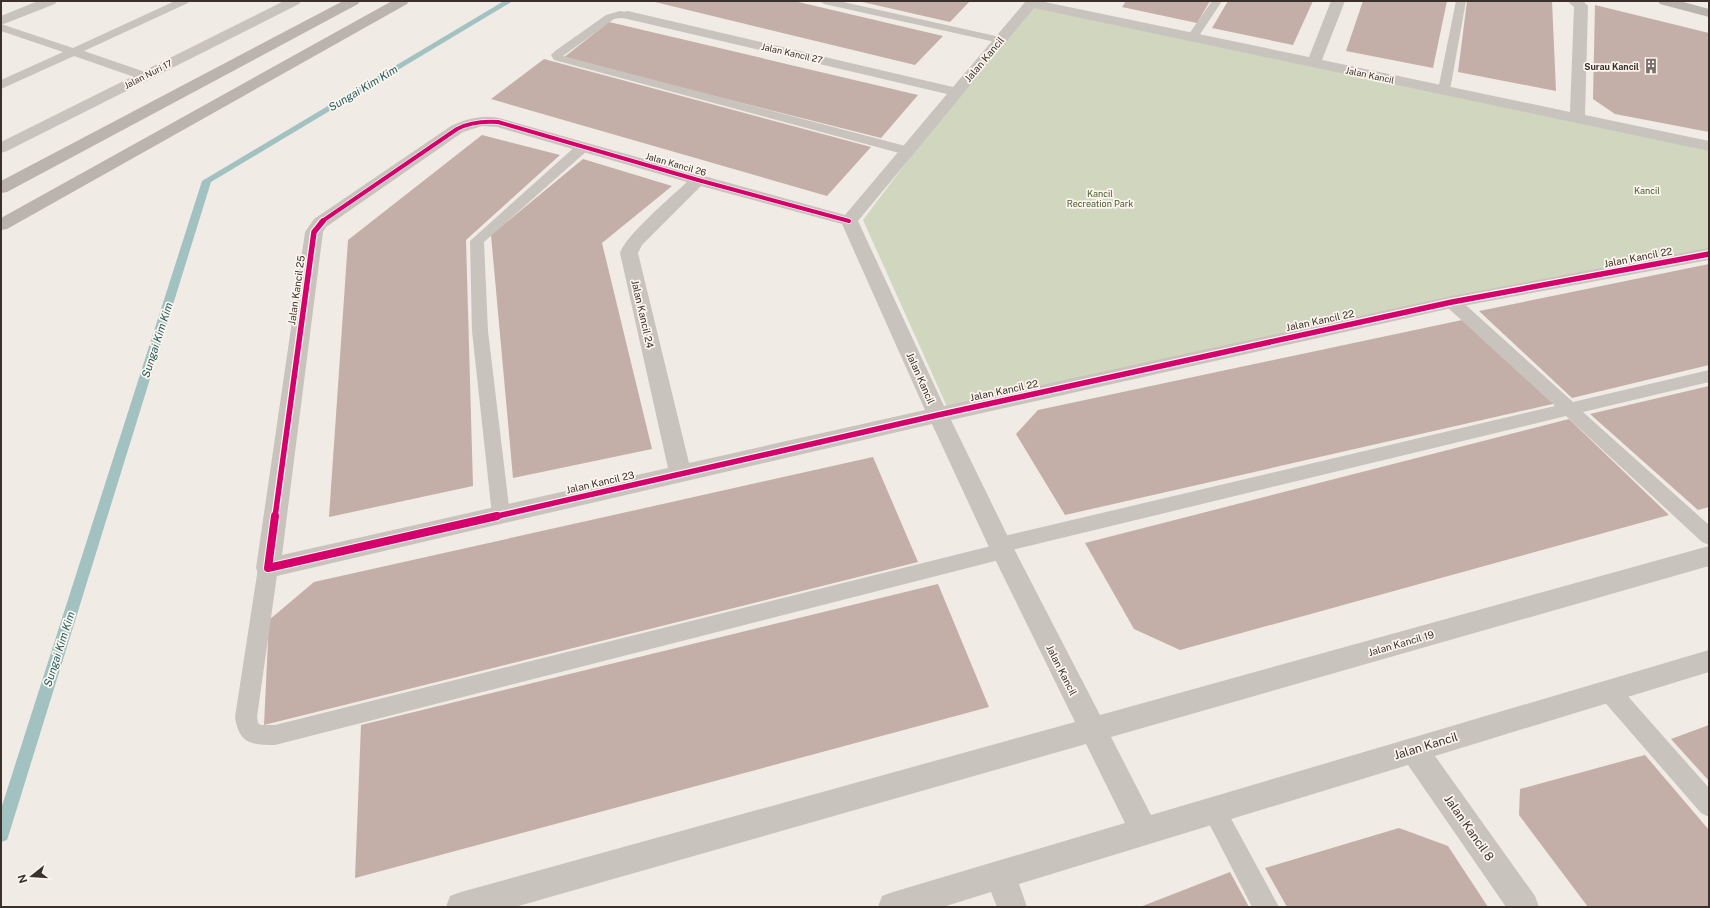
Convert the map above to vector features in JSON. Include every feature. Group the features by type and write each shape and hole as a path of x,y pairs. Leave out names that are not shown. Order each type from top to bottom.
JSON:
{"main road":[{"path":"1,188 353,1"},
{"path":"1,226 402,1"},
{"path":"1665,1 1709,13"}],"street":[{"path":"1,21 50,1"},
{"name":"Jalan Nuri 17","path":"1,148 294,1"},
{"path":"1314,63 1338,1"},
{"path":"1574,1 1581,6 1577,118"},
{"name":"Jalan Kancil","path":"1144,831 1001,548 849,221 1032,2 1091,10 1193,38 1709,146"},
{"name":"Jalan Kancil 27","path":"628,15 957,92"},
{"name":"Jalan Kancil 25","path":"268,568 314,232 316,227 457,129 477,121 498,122"},
{"name":"Jalan Kancil 26","path":"498,122 698,180 849,221"},
{"name":"Jalan Kancil 24","path":"680,474 629,253 636,241 698,180"},
{"name":"Jalan Kancil 22","path":"938,415 1452,302 1709,254"},
{"name":"Jalan Kancil 23","path":"268,568 938,415"},
{"name":"Jalan Kancil 19","path":"461,907 1709,556"},
{"name":"Jalan Kancil","path":"893,907 1709,661"},
{"name":"Jalan Kancil 8","path":"1414,750 1524,907"},
{"path":"1000,875 1012,907"}],"lane":[{"path":"1,85 184,1"},
{"path":"824,1 1000,40"},
{"path":"1193,38 1217,1"},
{"path":"1444,90 1462,1"},
{"path":"628,15 620,14 610,17 559,52 557,55 558,58 908,151"},
{"path":"1,27 144,76"},
{"path":"501,515 480,331 477,241 584,147"},
{"path":"1452,302 1709,537"},
{"path":"268,568 246,717 248,729 259,735 275,736 1001,548 1709,376"},
{"path":"1609,691 1709,805"},
{"path":"1214,810 1266,907"}],"green space":[{"name":"Kancil Recreation Park","path":"1027,2 1709,146 1709,254 949,411 863,220"}],"building":[{"path":"794,1 943,36 915,65 655,2"},
{"path":"858,1 970,1 950,22"},
{"path":"1126,1 1210,1 1197,23 1122,7"},
{"path":"1228,1 1313,1 1293,45 1212,28"},
{"path":"1363,1 1447,1 1433,68 1346,51"},
{"path":"1467,1 1552,1 1556,91 1458,72"},
{"name":"Surau Kancil","path":"1595,5 1709,33 1709,132 1615,114 1593,99"},
{"path":"609,22 918,95 881,138 563,58"},
{"path":"544,59 871,147 827,196 491,99"},
{"path":"482,135 560,155 466,240 473,486 329,517 348,240"},
{"path":"583,159 672,186 602,243 652,449 513,478 491,235"},
{"path":"1709,264 1709,365 1572,398 1479,311"},
{"path":"1462,320 1557,403 1065,515 1016,434 1038,410"},
{"path":"1709,386 1709,507 1698,510 1590,414"},
{"path":"1569,419 1669,515 1180,650 1134,629 1085,543"},
{"path":"873,457 918,562 264,725 269,620 314,582"},
{"path":"938,584 989,707 355,878 361,725"},
{"path":"1709,725 1709,781 1671,739"},
{"path":"1645,755 1709,830 1709,907 1588,907 1519,815 1520,789"},
{"path":"1399,828 1448,846 1488,907 1287,907 1265,868"},
{"path":"1230,872 1249,907 1140,907"}],"waterway":[{"name":"Sungai Kim Kim","path":"1,834 207,181 509,1"}],"cycle path":[{"path":"849,221 698,180 498,122 477,122 457,129 320,223 314,232 268,568 938,415 1452,302 1709,254"}],"place":[{"name":"Surau Kancil","path":"1651,66"}],"park label":[{"name":"Kancil","path":"1647,190"}]}
